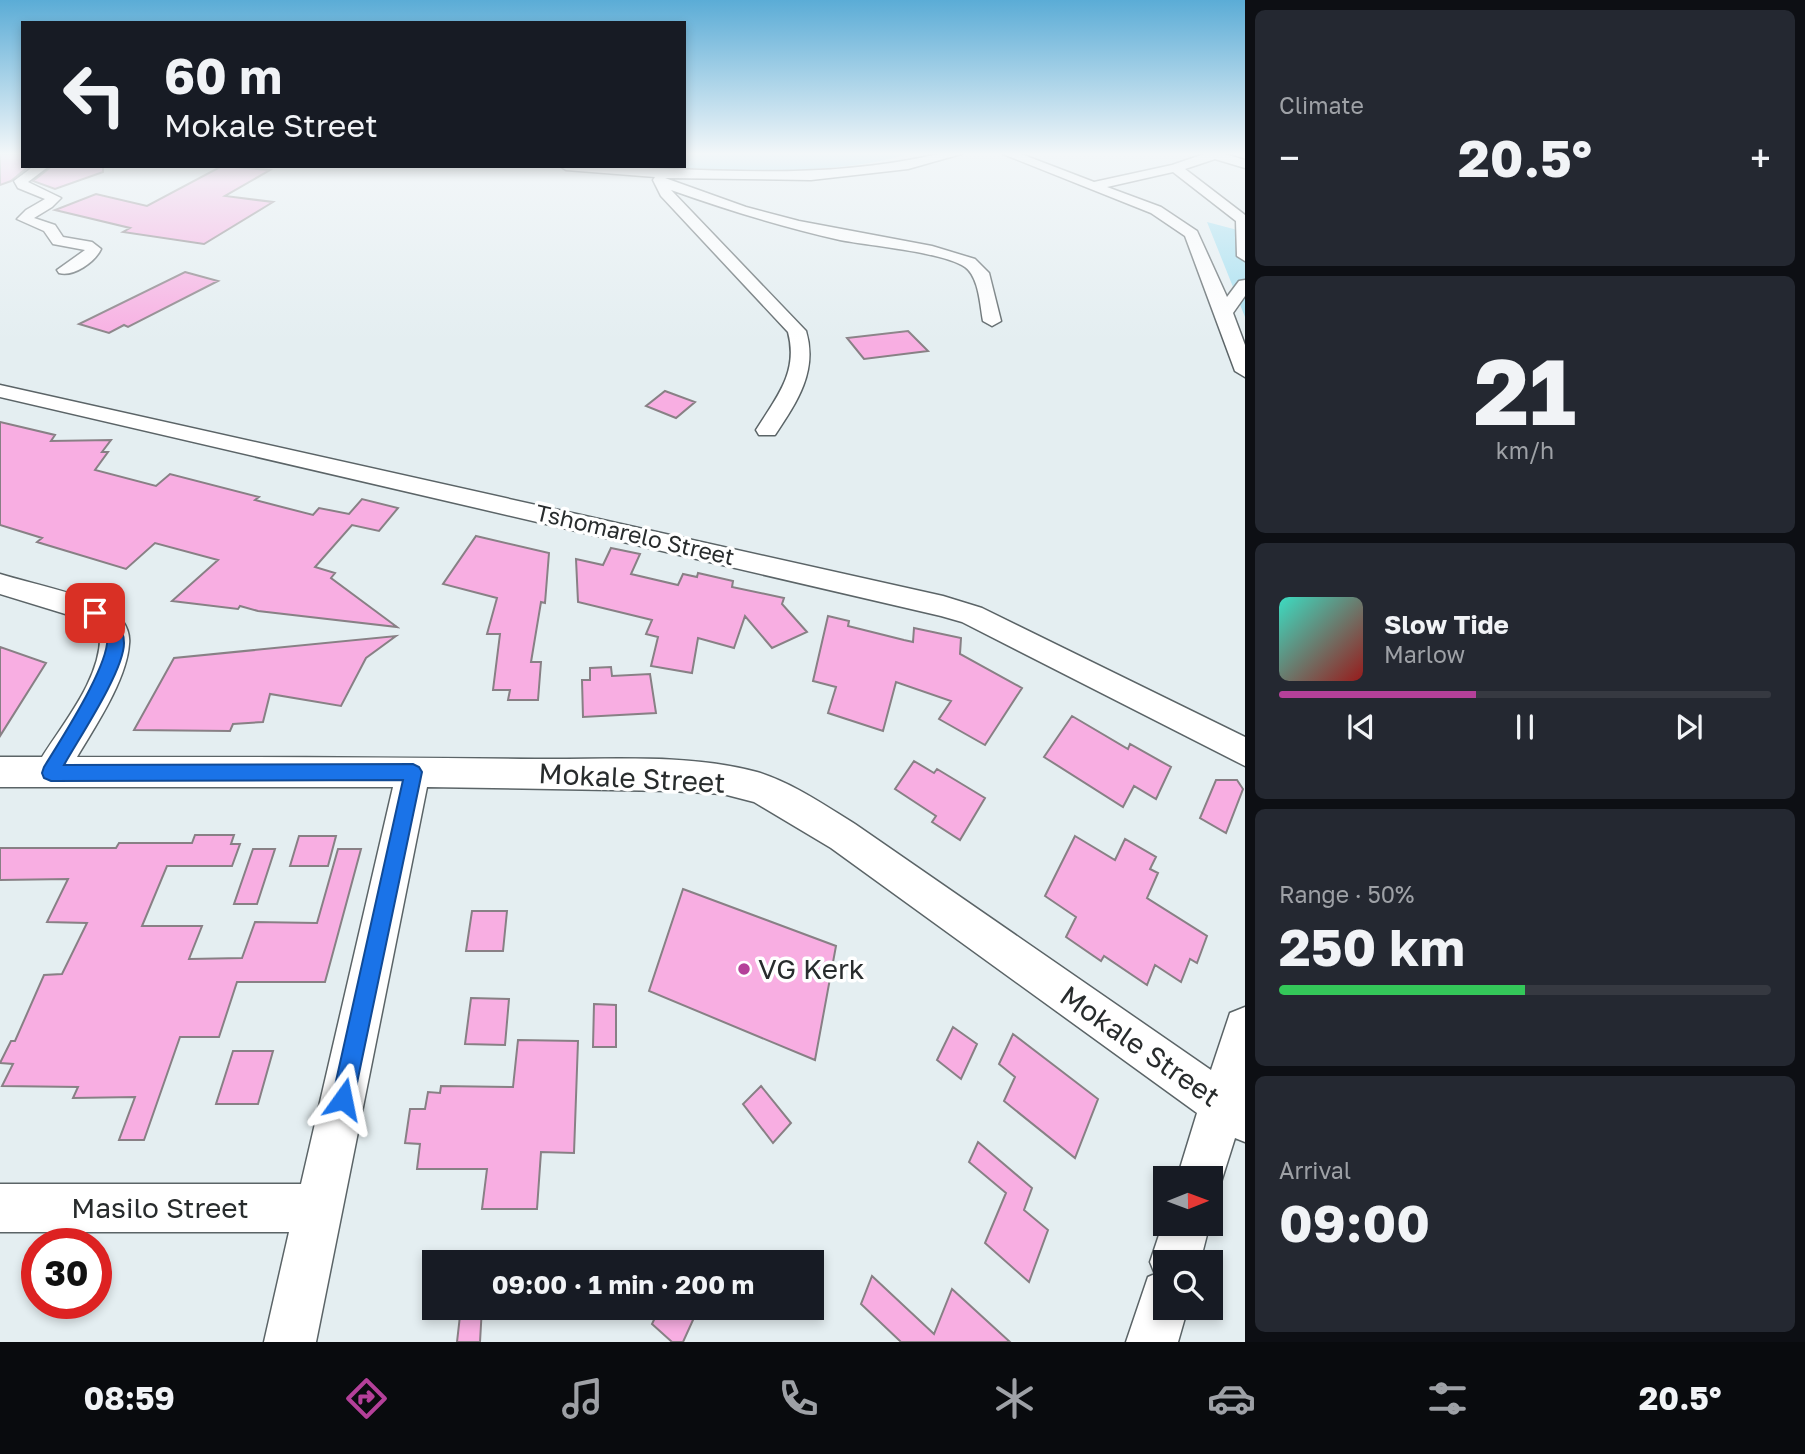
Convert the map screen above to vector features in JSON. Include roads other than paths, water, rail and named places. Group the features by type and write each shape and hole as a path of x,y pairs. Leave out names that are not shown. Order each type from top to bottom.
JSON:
{"street":[{"path":"26,217 24,219 50,228 58,241 87,245 93,249 90,255 65,270"},
{"path":"688,217 797,331 803,356 802,372 767,430"},
{"path":"765,217 843,236 932,251 969,262 981,272 992,321"},
{"path":"1167,217 1192,234 1245,371"},
{"path":"1239,217 1243,220 1245,256"},
{"path":"1224,312 1243,292 1245,285"},
{"name":"Tshomarelo Street","path":"0,391 943,606 972,615 1245,752"},
{"path":"0,583 95,613 106,620 115,632 116,646 107,673 51,773"},
{"name":"Mokale Street","path":"0,772 413,772 670,776 723,779 759,788 782,798 843,836 1233,1112"},
{"path":"290,1342 413,772"},
{"path":"1206,1166 1233,1112 1245,1028"},
{"name":"Masilo Street","path":"0,1208 320,1208"},
{"path":"1152,1342 1159,1320"}],"place":[{"name":"VG Kerk","path":"744,969"}]}
